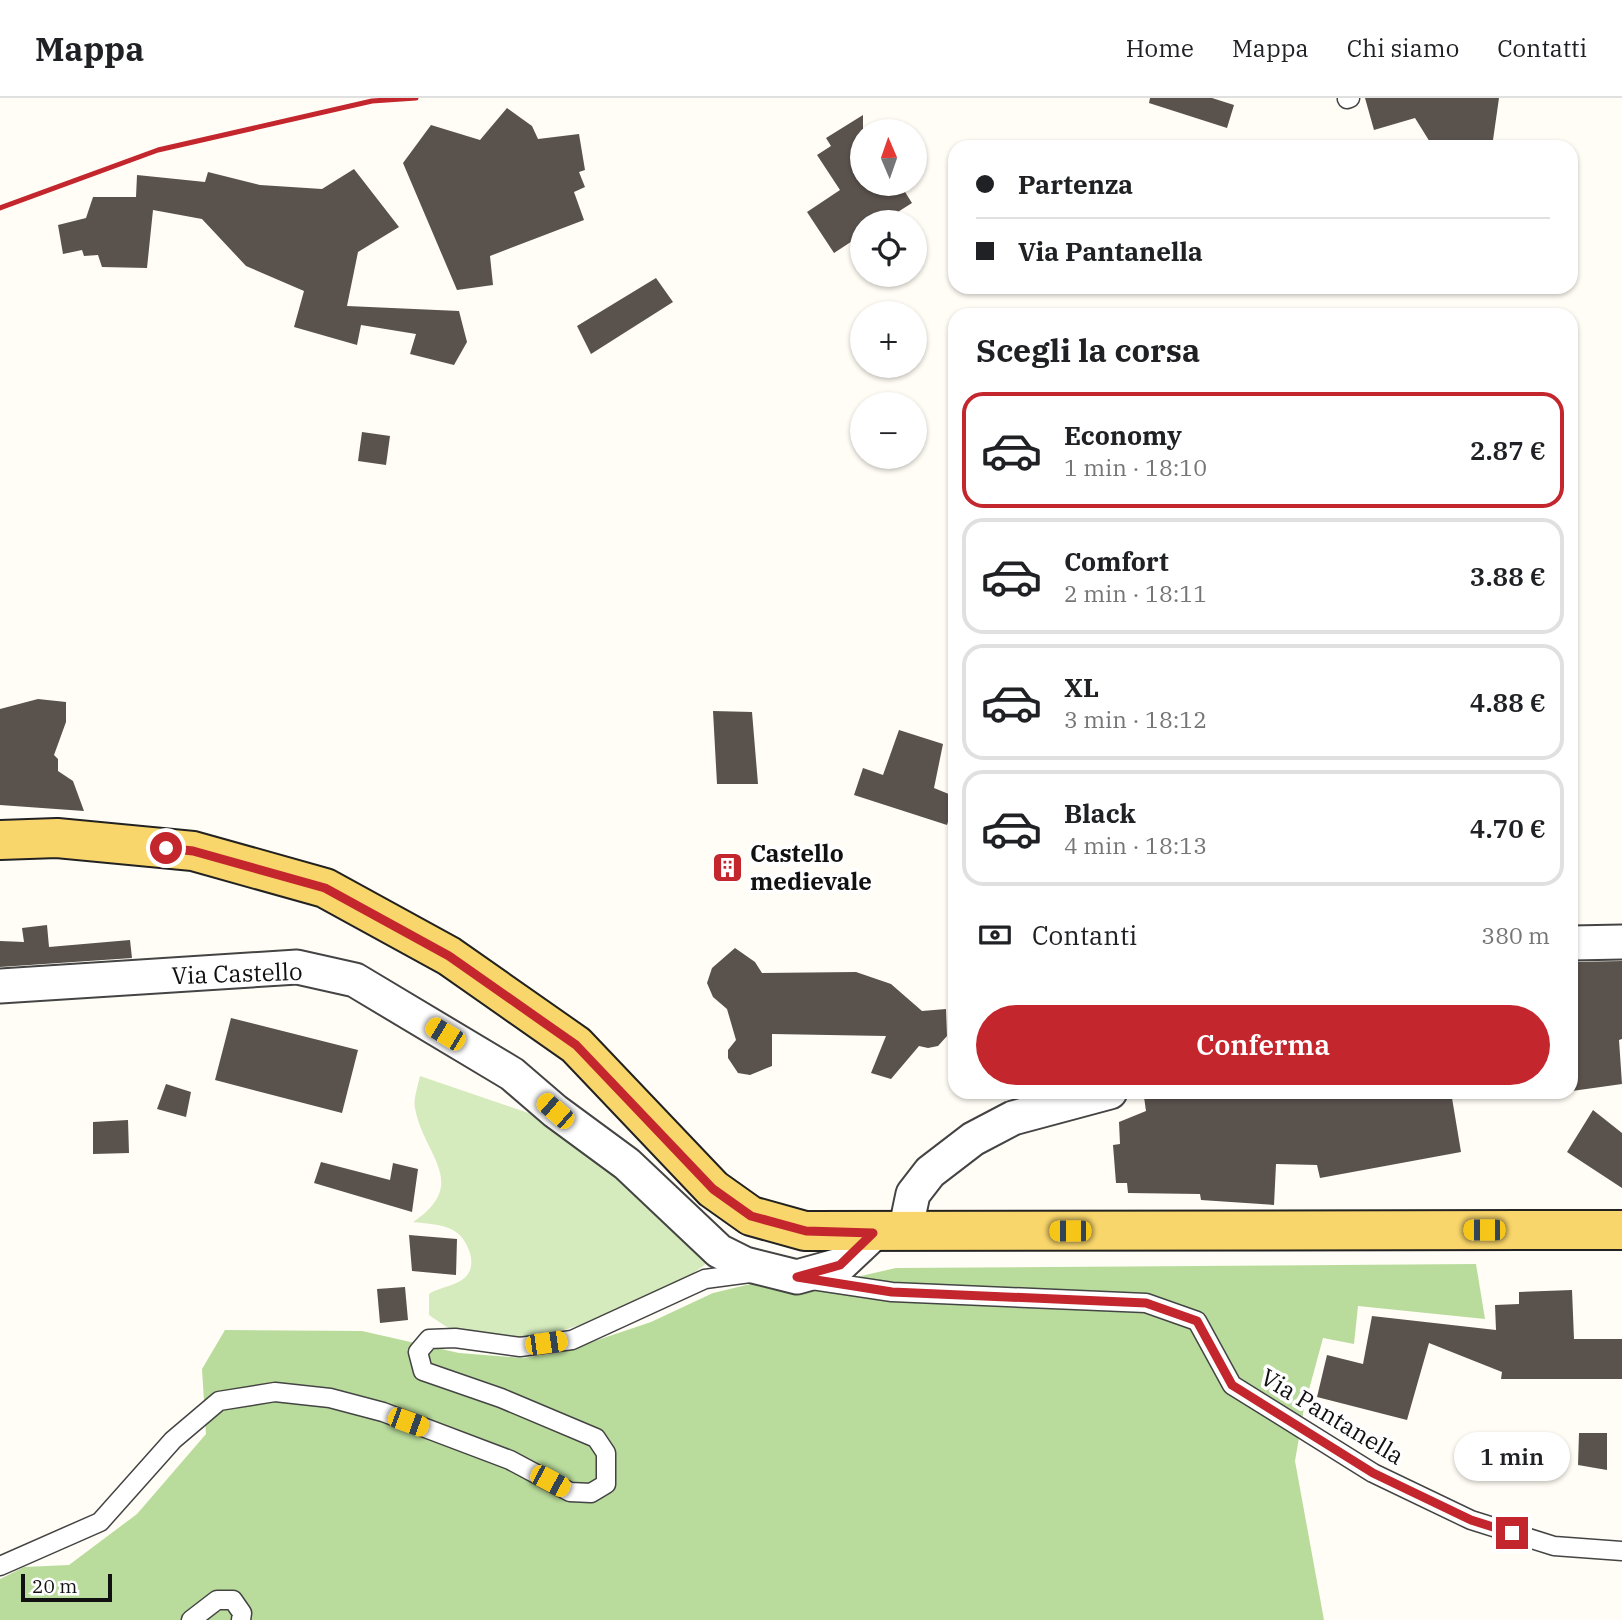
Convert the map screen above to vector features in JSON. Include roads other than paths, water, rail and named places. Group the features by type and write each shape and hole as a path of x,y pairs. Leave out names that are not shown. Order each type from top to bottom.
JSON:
{"main road":[{"path":"0,840 57,838 193,851 325,888 449,956 576,1045 713,1189 751,1216 806,1231 1622,1230"}],"street":[{"path":"1578,943 1622,942"},
{"name":"Via Castello","path":"0,986 297,967 355,980 512,1074 555,1111 627,1164 719,1251 745,1264 797,1277"},
{"path":"797,1277 840,1265 889,1232 912,1194 930,1172 973,1139 1013,1118 1084,1099"}],"lane":[{"name":"Via Pantanella","path":"0,1566 100,1522 173,1440 219,1401 275,1392 330,1398 383,1412 510,1460 570,1492 591,1493 606,1484 608,1468 606,1453 596,1438 501,1398 423,1370 418,1352 429,1339 455,1338 520,1347 572,1340 705,1279 738,1273 797,1277 892,1292 1146,1303 1197,1321 1232,1385 1373,1473 1471,1520 1553,1546 1622,1551"},
{"path":"191,1620 217,1600 233,1600 242,1613 241,1620"}],"railway":[{"path":"0,208 158,150 372,101 416,98"}],"place":[{"name":"Castello medievale","path":"727,868"}]}
